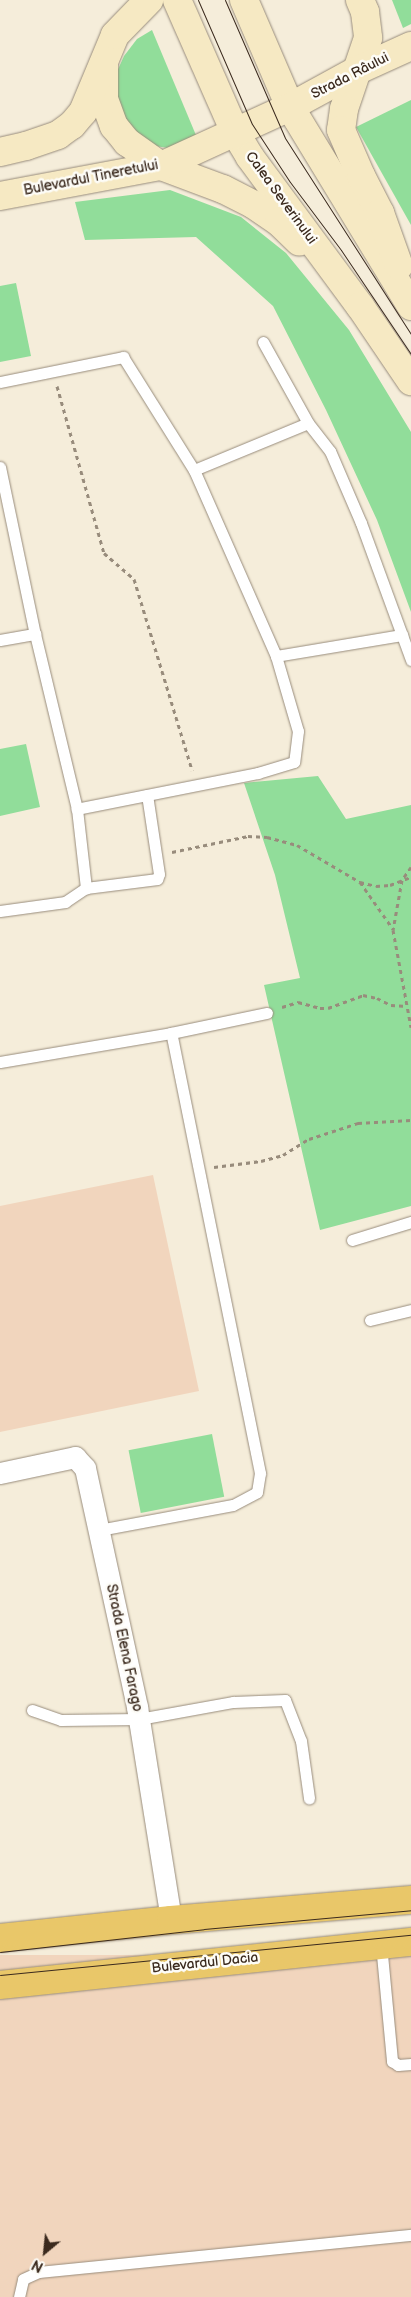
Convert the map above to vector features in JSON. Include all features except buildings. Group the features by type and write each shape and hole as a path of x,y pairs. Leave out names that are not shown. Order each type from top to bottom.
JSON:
{"main road":[{"path":"0,152 26,146 58,135 72,126 83,112 128,0"},
{"path":"115,35 149,0"},
{"name":"Calea Severinului","path":"176,0 235,132 411,381"},
{"path":"244,0 290,107 411,306"},
{"path":"360,0 365,12 368,38 344,109 342,130 361,176 380,213 411,299"},
{"name":"Strada Râului","path":"290,107 358,70 411,46"},
{"path":"104,63 104,99 114,126 127,142 161,166 224,189 254,205 279,222 334,272"},
{"name":"Bulevardul Tineretului","path":"0,196 161,166 290,107"},
{"path":"0,1938 171,1920 411,1900"},
{"name":"Bulevardul Dacia","path":"0,1985 411,1942"}],"street":[{"name":"Strada Elena Farago","path":"0,1473 75,1457 86,1468 139,1719 171,1920"}],"lane":[{"path":"263,342 308,422 330,451 361,523 411,660"},
{"path":"0,382 123,358 194,470 276,656 298,731 294,762 258,773 77,809"},
{"path":"194,470 308,422"},
{"path":"0,468 35,634 77,809 86,888"},
{"path":"0,640 35,634"},
{"path":"276,656 402,635"},
{"path":"0,911 64,902 86,888 153,881 159,874 147,796"},
{"path":"0,1062 171,1033 267,1013"},
{"path":"99,1530 233,1505 258,1492 260,1473 171,1033"},
{"path":"352,1240 411,1222"},
{"path":"370,1320 411,1310"},
{"path":"32,1710 61,1720 139,1719 233,1702 285,1700 301,1741 309,1798"},
{"path":"380,1944 392,2061 398,2065 411,2064"},
{"path":"19,2297 23,2280 39,2272 411,2235"}],"path":[{"path":"52,371 104,553 134,579 197,785"},
{"path":"157,856 248,836 267,837 297,845 360,882 376,886 390,885 411,877"},
{"path":"411,867 402,880 393,930 411,1027"},
{"path":"360,882 393,930"},
{"path":"267,1013 295,1002 328,1008 364,995 377,998 391,1005 407,1006"},
{"path":"198,1169 261,1161 283,1155 309,1139 358,1123 411,1120"}],"shaded area":[{"path":"153,1175 199,1391 0,1432 0,1206"},
{"path":"0,1955 411,1955 411,2297 0,2297"}],"green space":[{"path":"392,0 411,0 411,24 403,28"},
{"path":"152,30 198,140 168,148 155,146 130,131 113,89 115,76 124,56 137,39"},
{"path":"411,100 411,225 356,127"},
{"path":"170,190 241,217 286,253 349,330 411,432 411,612 377,520 326,410 273,306 196,237 85,240 75,202"},
{"path":"16,283 31,356 0,362 0,286"},
{"path":"26,744 40,807 0,816 0,749"},
{"path":"318,776 346,819 411,805 411,1206 320,1230 264,985 300,978 275,875 244,783"},
{"path":"212,1434 224,1497 141,1513 129,1450"}],"tram line":[{"path":"198,0 252,124 290,182 341,250 411,354"},
{"path":"225,0 285,138 411,334"},
{"path":"0,1952 204,1929 411,1910"},
{"path":"0,1975 411,1935"}]}
